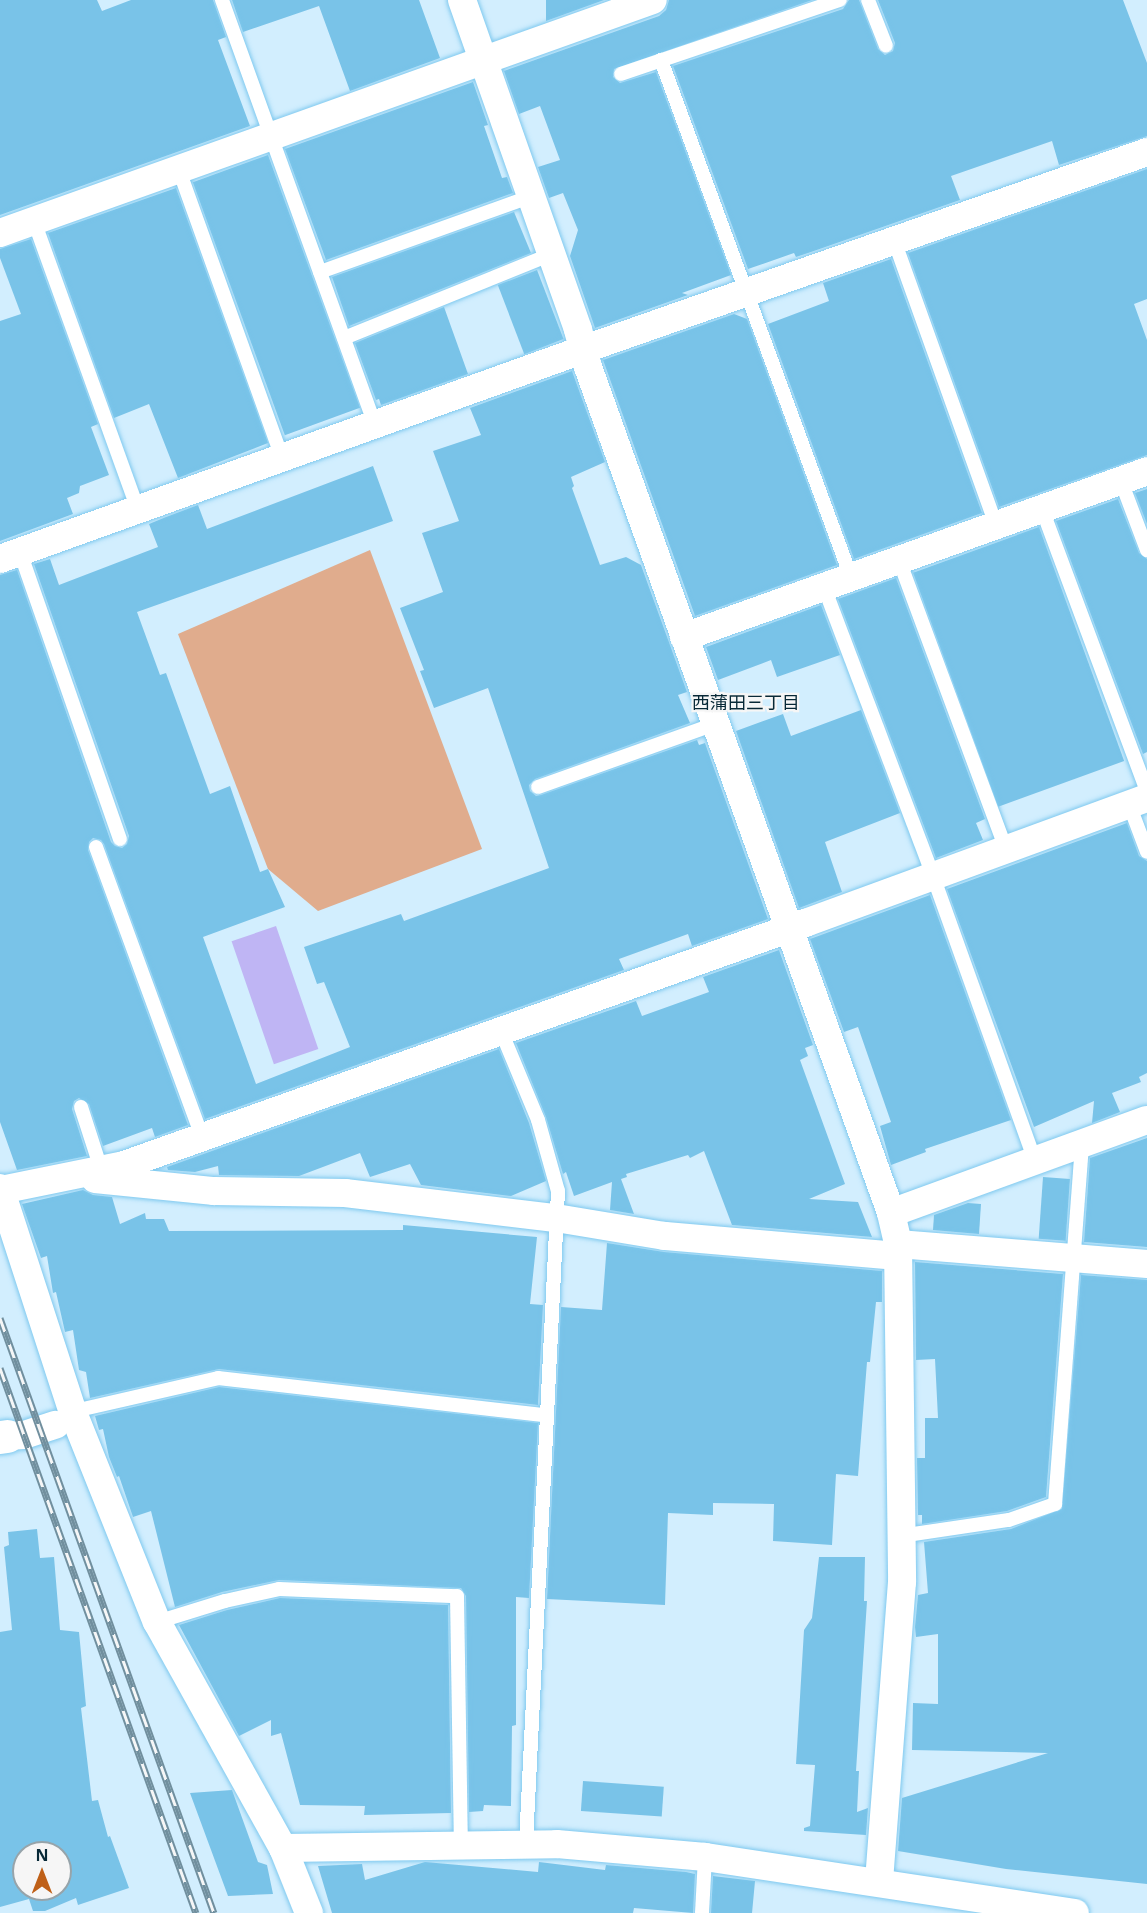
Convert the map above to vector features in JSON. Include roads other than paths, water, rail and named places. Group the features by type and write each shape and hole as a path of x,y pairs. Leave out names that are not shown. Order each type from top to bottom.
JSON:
{"street":[{"path":"462,0 552,254 578,330 582,350 787,929 891,1213 898,1250 902,1582 879,1881"},
{"path":"0,233 483,59 612,7 653,0"},
{"path":"10,556 582,350 1147,152"},
{"path":"684,637 1147,471"},
{"path":"309,1913 283,1848 157,1622 64,1417 0,1189 124,1165 787,929 1141,798"},
{"path":"891,1213 1147,1120"},
{"path":"66,1176 214,1191 345,1193 555,1218 664,1236 1147,1264"},
{"path":"3,1437 24,1435 64,1417"},
{"path":"283,1848 526,1844 705,1857 879,1881 1075,1913"}],"lane":[{"path":"222,0 375,424"},
{"path":"621,74 840,0"},
{"path":"868,0 885,46"},
{"path":"661,60 851,577"},
{"path":"178,170 282,458"},
{"path":"320,272 532,196"},
{"path":"34,221 138,510"},
{"path":"894,240 996,525"},
{"path":"344,338 552,254"},
{"path":"1121,481 1147,550"},
{"path":"1042,508 1141,798 1147,852"},
{"path":"10,556 120,839"},
{"path":"899,560 1006,849"},
{"path":"824,587 933,876 1035,1161"},
{"path":"538,787 715,724"},
{"path":"96,847 202,1137"},
{"path":"501,1031 538,1120 558,1191 545,1415 526,1844"},
{"path":"81,1107 101,1170"},
{"path":"900,1536 1009,1520 1055,1504 1082,1144"},
{"path":"64,1417 218,1378 545,1415"},
{"path":"157,1622 225,1601 279,1589 457,1596 461,1846"},
{"path":"702,1913 705,1857"}],"railway":[{"path":"0,1318 214,1913"},
{"path":"0,1368 196,1913"}],"district":[{"name":"西蒲田三丁目","path":"746,702"}]}
